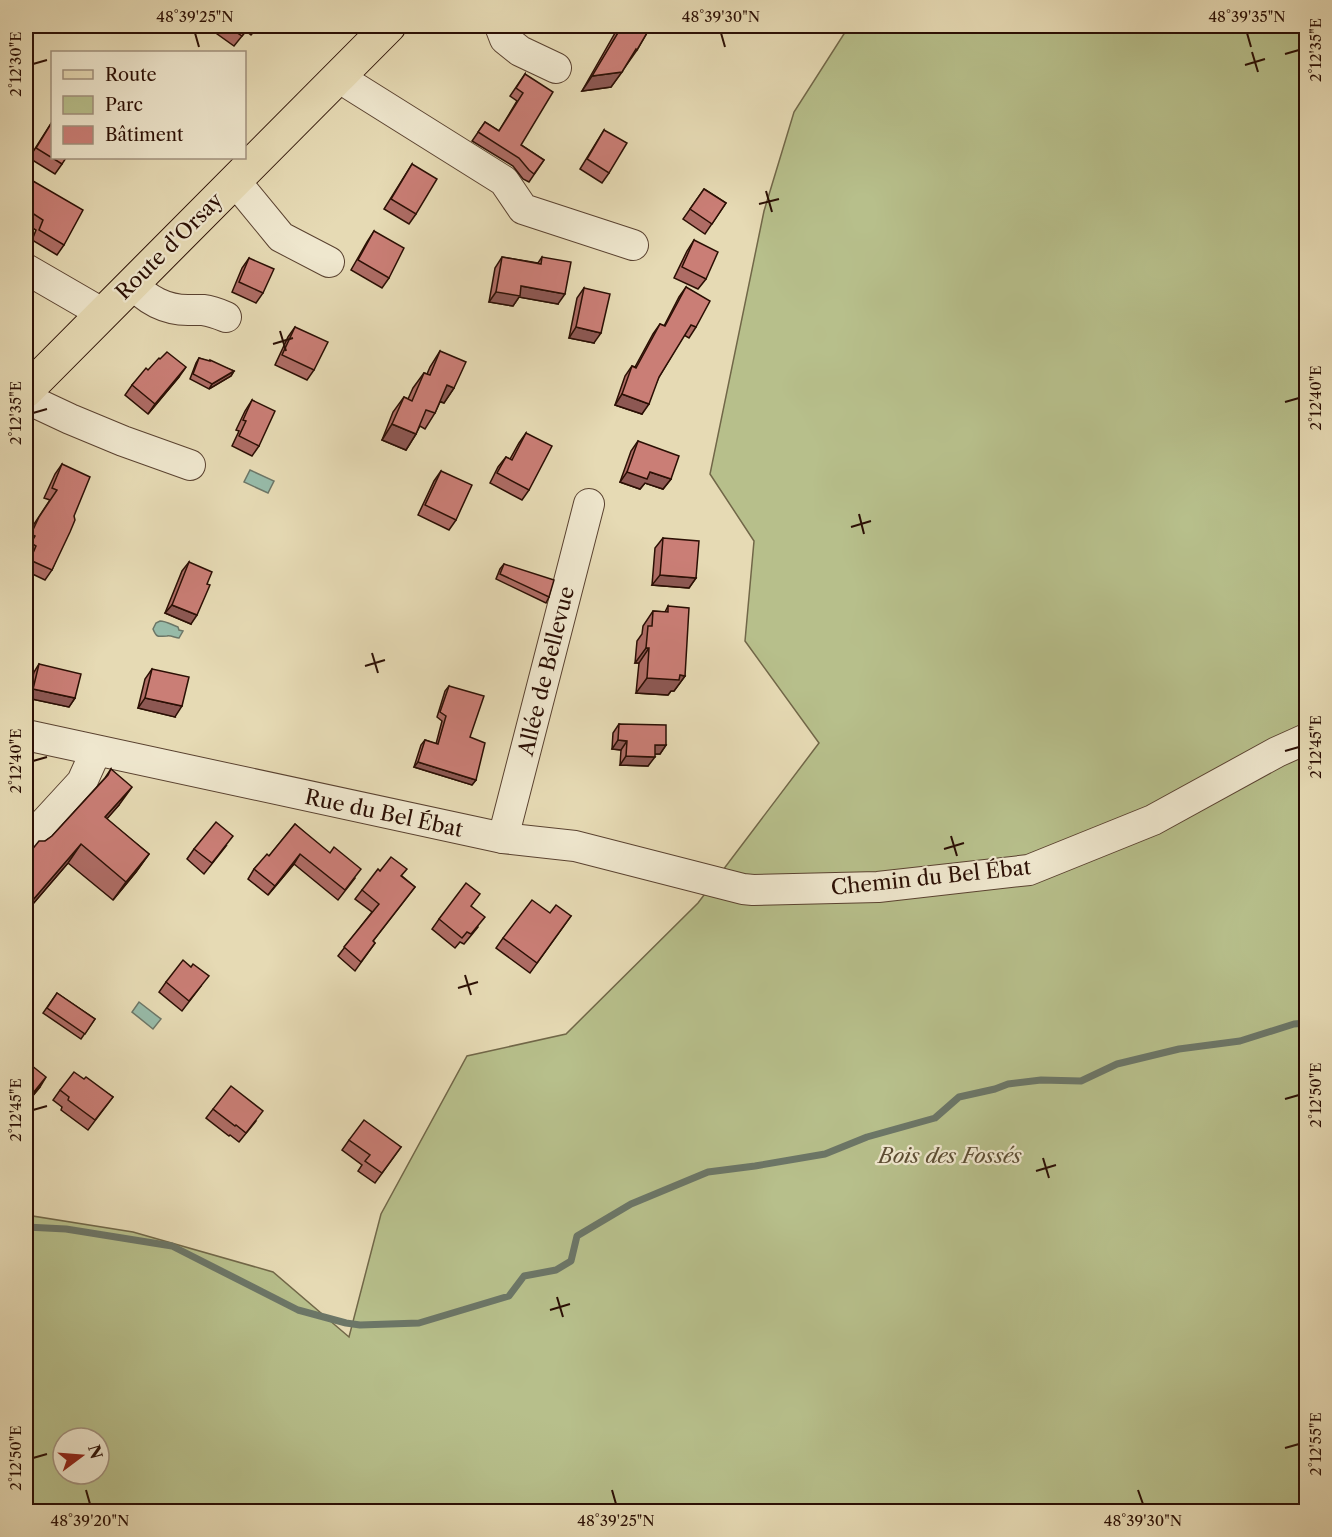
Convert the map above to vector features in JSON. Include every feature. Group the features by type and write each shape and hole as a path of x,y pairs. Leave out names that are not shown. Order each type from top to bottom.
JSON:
{"main road":[{"name":"Route d'Orsay","path":"26,391 389,26"}],"street":[{"path":"500,26 505,39 520,51 556,68"},
{"path":"338,77 504,181 523,209 633,245"},
{"path":"235,181 281,237 330,262"},
{"path":"26,269 102,313"},
{"path":"133,282 150,300 170,308 203,310 226,317"},
{"path":"26,391 38,404 70,419 190,465"},
{"name":"Allée de Bellevue","path":"503,838 589,504"},
{"name":"Rue du Bel Ébat","path":"26,735 503,838 575,846 743,889"},
{"name":"Chemin du Bel Ébat","path":"743,889 878,887 1029,870 1153,820 1277,752 1306,739"},
{"path":"26,843 82,782 96,751"}],"green space":[{"name":"Bois des Fossés","path":"849,26 1306,26 1306,1511 26,1511 26,1215 133,1232 273,1272 349,1337 381,1214 467,1056 566,1034 698,903 819,743 745,641 754,541 710,474 764,211 794,112"}],"shaded area":[{"path":"250,470 274,481 268,493 244,482"},
{"path":"160,621 167,622 183,631 179,638 157,636 153,629"},
{"path":"139,1002 161,1019 153,1029 132,1012"}],"building":[{"path":"227,26 250,26 242,36"},
{"path":"622,26 651,26 622,72 592,76"},
{"path":"525,74 553,92 521,145 544,160 534,174 519,158 478,132 485,122 499,131 523,93 516,88"},
{"path":"51,124 51,157 36,148"},
{"path":"604,130 627,143 609,173 587,159"},
{"path":"54,159 65,159 62,164"},
{"path":"412,164 437,179 416,214 391,199"},
{"path":"33,181 83,210 64,245 39,230 43,220 26,209 26,194"},
{"path":"704,189 726,203 712,224 690,209"},
{"path":"374,231 404,248 389,278 358,260"},
{"path":"694,240 718,252 706,279 682,267"},
{"path":"502,257 541,264 542,257 571,262 565,294 521,286 520,296 496,292"},
{"path":"249,258 274,269 263,293 239,282"},
{"path":"686,287 710,301 696,327 691,325 659,377 649,404 622,394 632,366 636,368 660,324 665,326"},
{"path":"584,288 610,294 601,333 576,327"},
{"path":"295,327 328,342 314,370 282,355"},
{"path":"440,351 466,362 454,388 447,385 435,413 426,410 416,434 392,424 404,397 412,401 424,373 430,375"},
{"path":"167,352 186,367 155,404 132,385 146,368 148,370"},
{"path":"199,358 210,360 234,371 212,384 193,374"},
{"path":"252,400 275,411 259,446 239,436"},
{"path":"526,433 552,446 529,490 497,473 506,457 512,460"},
{"path":"638,441 679,456 671,479 650,472 647,479 627,472"},
{"path":"62,464 90,477 74,516 75,520 52,570 30,560 36,546 31,543 35,536 31,534 57,490 52,488"},
{"path":"441,471 472,485 456,520 425,505"},
{"path":"663,538 699,541 696,578 660,575"},
{"path":"189,562 212,572 207,584 210,585 197,615 172,605"},
{"path":"504,564 554,580 549,597 500,574"},
{"path":"668,606 689,608 685,676 680,675 679,680 647,678 648,626 652,626 653,611 668,612"},
{"path":"39,664 81,674 75,698 33,689"},
{"path":"152,669 189,677 182,706 145,698"},
{"path":"449,686 484,696 470,737 485,743 476,780 418,762 425,740 438,744 446,716 440,712"},
{"path":"619,724 666,725 666,745 655,745 655,757 626,756 627,741 618,740"},
{"path":"111,769 132,787 105,817 149,854 126,882 81,844 26,908 26,857 39,841 45,841 52,836"},
{"path":"216,822 233,836 212,863 194,849"},
{"path":"295,824 330,853 334,847 361,869 345,890 300,854 275,886 254,869 267,854 269,856"},
{"path":"391,857 407,869 401,876 415,887 373,941 375,943 361,962 344,947 379,904 362,890 378,869 380,871"},
{"path":"466,883 480,894 471,906 485,917 471,934 467,932 462,938 439,919"},
{"path":"532,900 550,913 556,905 571,916 537,963 503,938"},
{"path":"183,960 191,967 193,964 209,976 189,1001 166,982"},
{"path":"57,993 95,1019 85,1034 47,1008"},
{"path":"26,1061 46,1077 29,1098 26,1095"},
{"path":"74,1072 84,1079 86,1077 113,1097 95,1120 68,1100 69,1097 60,1090"},
{"path":"231,1086 263,1111 246,1133 213,1109"},
{"path":"364,1120 401,1147 382,1173 365,1161 370,1155 349,1140"}],"waterway":[{"path":"26,1227 66,1229 172,1246 298,1310 346,1323 360,1325 419,1323 509,1296 524,1276 556,1270 571,1261 577,1236 631,1204 708,1172 825,1154 867,1137 935,1118 959,1097 1008,1084 1041,1080 1081,1081 1117,1064 1179,1049 1240,1041 1294,1024 1306,1023"}]}
